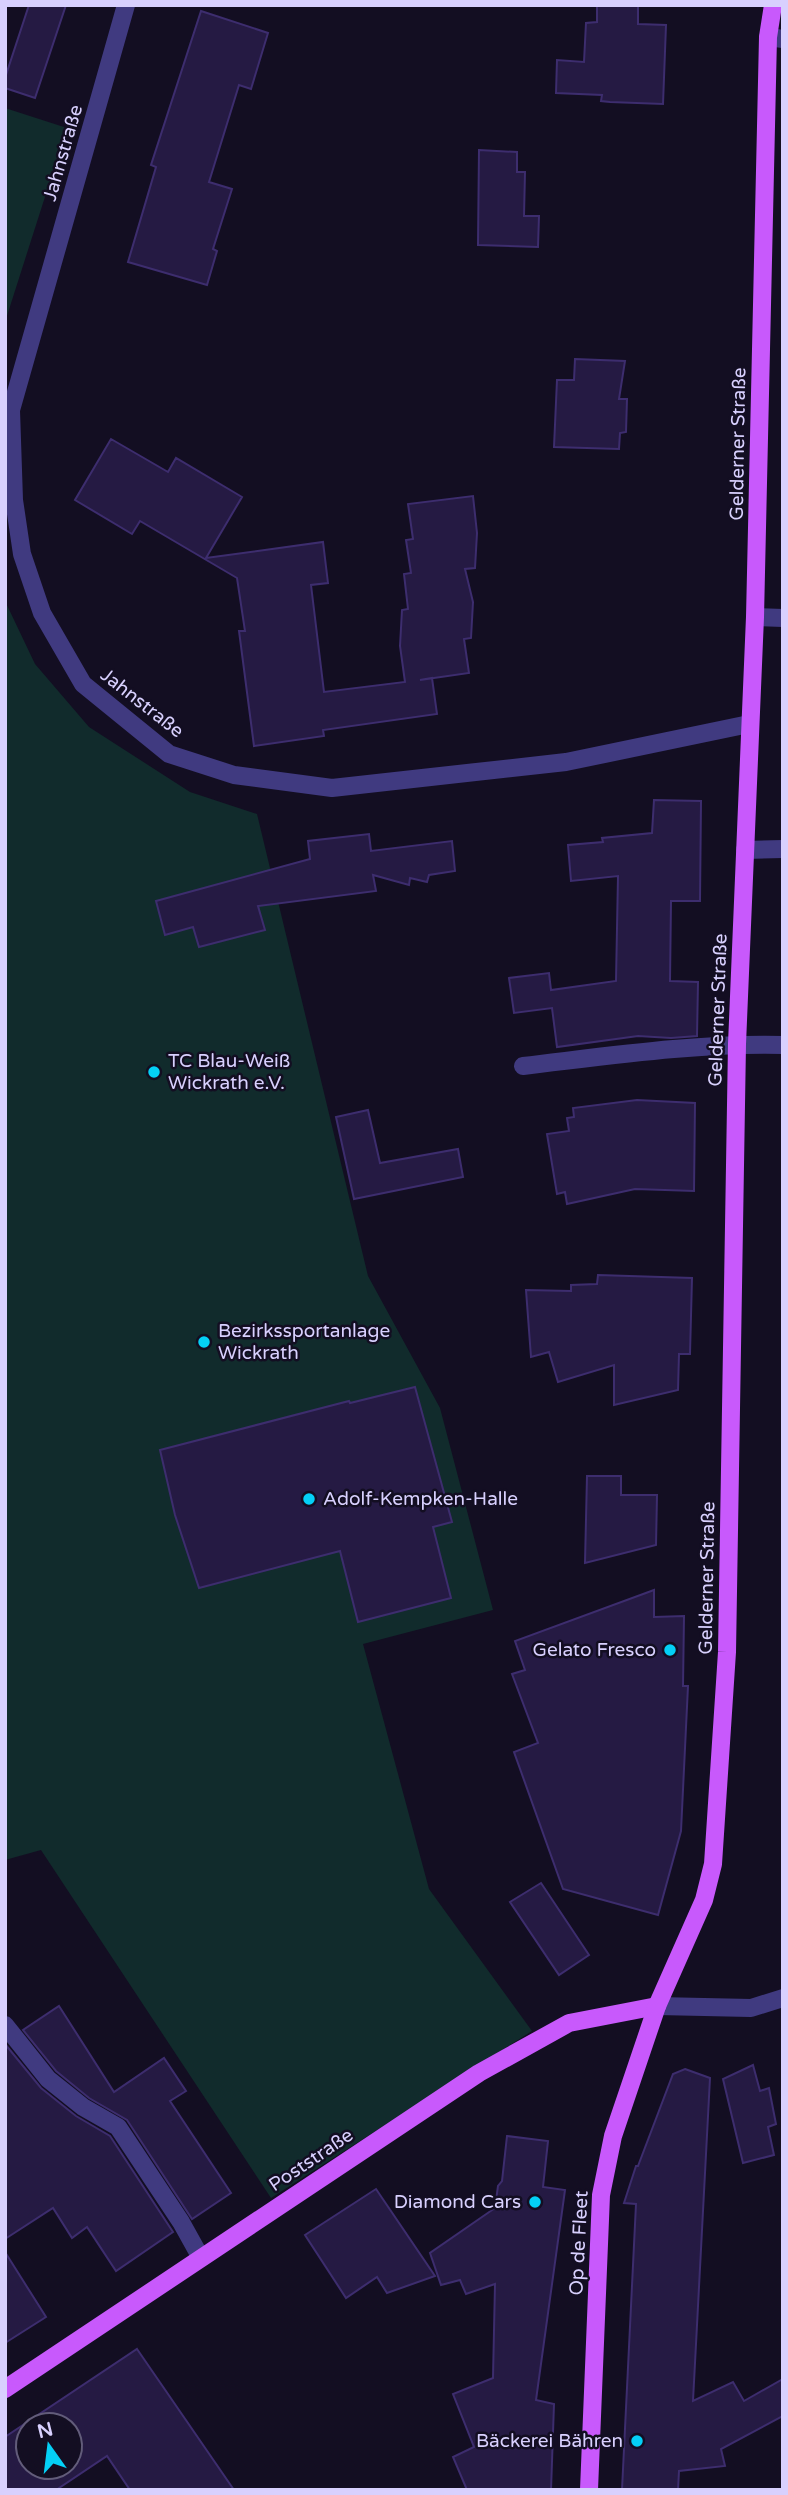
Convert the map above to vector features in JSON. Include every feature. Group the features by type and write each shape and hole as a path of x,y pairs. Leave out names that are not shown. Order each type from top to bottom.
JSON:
{"main road":[{"name":"Gelderner Straße","path":"657,2006 704,1900 713,1864 727,1652 737,1044 755,617 775,38 773,5"},
{"name":"Poststraße","path":"5,2389 480,2073 569,2022 657,2006"},
{"name":"Op de Fleet","path":"589,2490 601,2196 613,2136 657,2006"}],"street":[{"name":"Jahnstraße","path":"127,5 11,410 14,500 22,554 42,613 83,684 169,754 234,775 332,788 566,762 749,724"},
{"path":"755,617 783,618"},
{"path":"745,850 783,849"},
{"path":"523,1066 685,1047 783,1045"},
{"path":"657,2006 751,2008 783,1998"},
{"path":"5,2025 48,2079 83,2107 118,2127 181,2222 201,2258"}],"green space":[{"path":"5,108 67,128 5,322"},
{"name":"Bezirkssportanlage Wickrath","path":"5,601 35,664 89,727 190,792 257,814 368,1276 440,1408 493,1610 363,1644 429,1889 532,2031 271,2198 41,1850 5,1860"}],"building":[{"path":"29,5 66,5 35,98 5,88 5,78"},
{"path":"597,5 638,5 638,24 666,25 663,104 610,102 601,101 602,95 556,93 557,60 584,62 586,23 597,22"},
{"path":"201,11 268,33 251,89 239,85 209,182 232,189 213,249 217,251 207,285 128,262 156,167 151,165"},
{"path":"479,150 517,152 517,172 525,172 524,216 539,216 538,247 478,245"},
{"path":"575,359 625,361 619,399 627,399 626,432 620,433 619,449 554,447 557,380 574,380"},
{"path":"111,439 168,472 176,458 242,497 206,558 323,542 328,583 311,585 324,692 405,682 400,646 402,610 408,609 404,574 411,573 406,540 413,539 408,504 473,496 477,533 475,568 465,569 473,602 471,638 464,639 469,673 432,678 437,714 323,730 324,736 254,746 239,631 245,631 237,578 140,521 132,534 75,500"},
{"path":"654,800 701,801 700,901 671,901 670,981 698,982 697,1036 638,1036 557,1047 552,1008 514,1013 509,978 549,973 551,990 616,981 618,876 571,881 568,845 603,842 602,838 652,833"},
{"path":"369,834 371,851 452,841 455,871 429,875 427,882 410,878 409,885 373,875 376,891 258,906 265,930 199,947 193,927 165,935 156,901 310,859 308,841"},
{"path":"637,1100 695,1103 694,1191 635,1189 567,1204 565,1192 557,1194 547,1134 569,1131 567,1118 574,1117 573,1108"},
{"path":"368,1110 380,1163 458,1149 463,1177 354,1199 336,1117"},
{"path":"598,1275 692,1278 690,1354 679,1354 678,1390 614,1405 614,1365 558,1382 549,1352 531,1357 526,1290 571,1291 571,1285 597,1284"},
{"name":"Adolf-Kempken-Halle","path":"415,1387 452,1522 433,1527 451,1598 358,1622 340,1551 199,1588 175,1515 160,1450 349,1401 350,1403"},
{"path":"587,1476 621,1476 621,1495 657,1495 656,1545 585,1563"},
{"path":"654,1590 654,1617 684,1616 683,1686 688,1686 681,1831 658,1915 563,1889 514,1752 538,1743 512,1674 525,1670 515,1641"},
{"path":"541,1883 589,1955 559,1975 510,1902"},
{"path":"59,2006 114,2092 164,2058 186,2091 170,2101 231,2193 192,2219 127,2120 89,2098 56,2071 23,2030"},
{"path":"5,2044 41,2088 76,2116 110,2136 173,2232 116,2271 87,2227 72,2238 53,2208 5,2239"},
{"path":"753,2065 760,2091 769,2088 776,2124 768,2127 774,2155 743,2163 723,2079"},
{"path":"685,2069 710,2078 693,2401 733,2382 744,2401 783,2379 783,2416 721,2449 725,2466 679,2471 678,2490 622,2490 636,2204 624,2203 673,2074"},
{"path":"507,2136 548,2141 543,2187 565,2190 536,2400 554,2404 551,2490 467,2490 453,2457 474,2447 453,2394 493,2378 495,2284 466,2294 460,2280 441,2285 430,2253 495,2208 498,2186 502,2181"},
{"path":"376,2189 435,2276 387,2293 377,2277 346,2298 305,2235"},
{"path":"5,2252 46,2317 5,2343"},
{"path":"137,2349 234,2490 130,2490 107,2456 84,2471 84,2411 44,2411"},
{"path":"14,2431 14,2481 70,2481 56,2490 5,2490 5,2437"}],"place":[{"name":"TC Blau-Weiß Wickrath e.V.","path":"154,1072"},
{"name":"Bezirkssportanlage Wickrath","path":"204,1342"},
{"name":"Adolf-Kempken-Halle","path":"309,1499"},
{"name":"Gelato Fresco","path":"670,1650"},
{"name":"Diamond Cars","path":"535,2202"},
{"name":"Bäckerei Bähren","path":"637,2441"}]}
